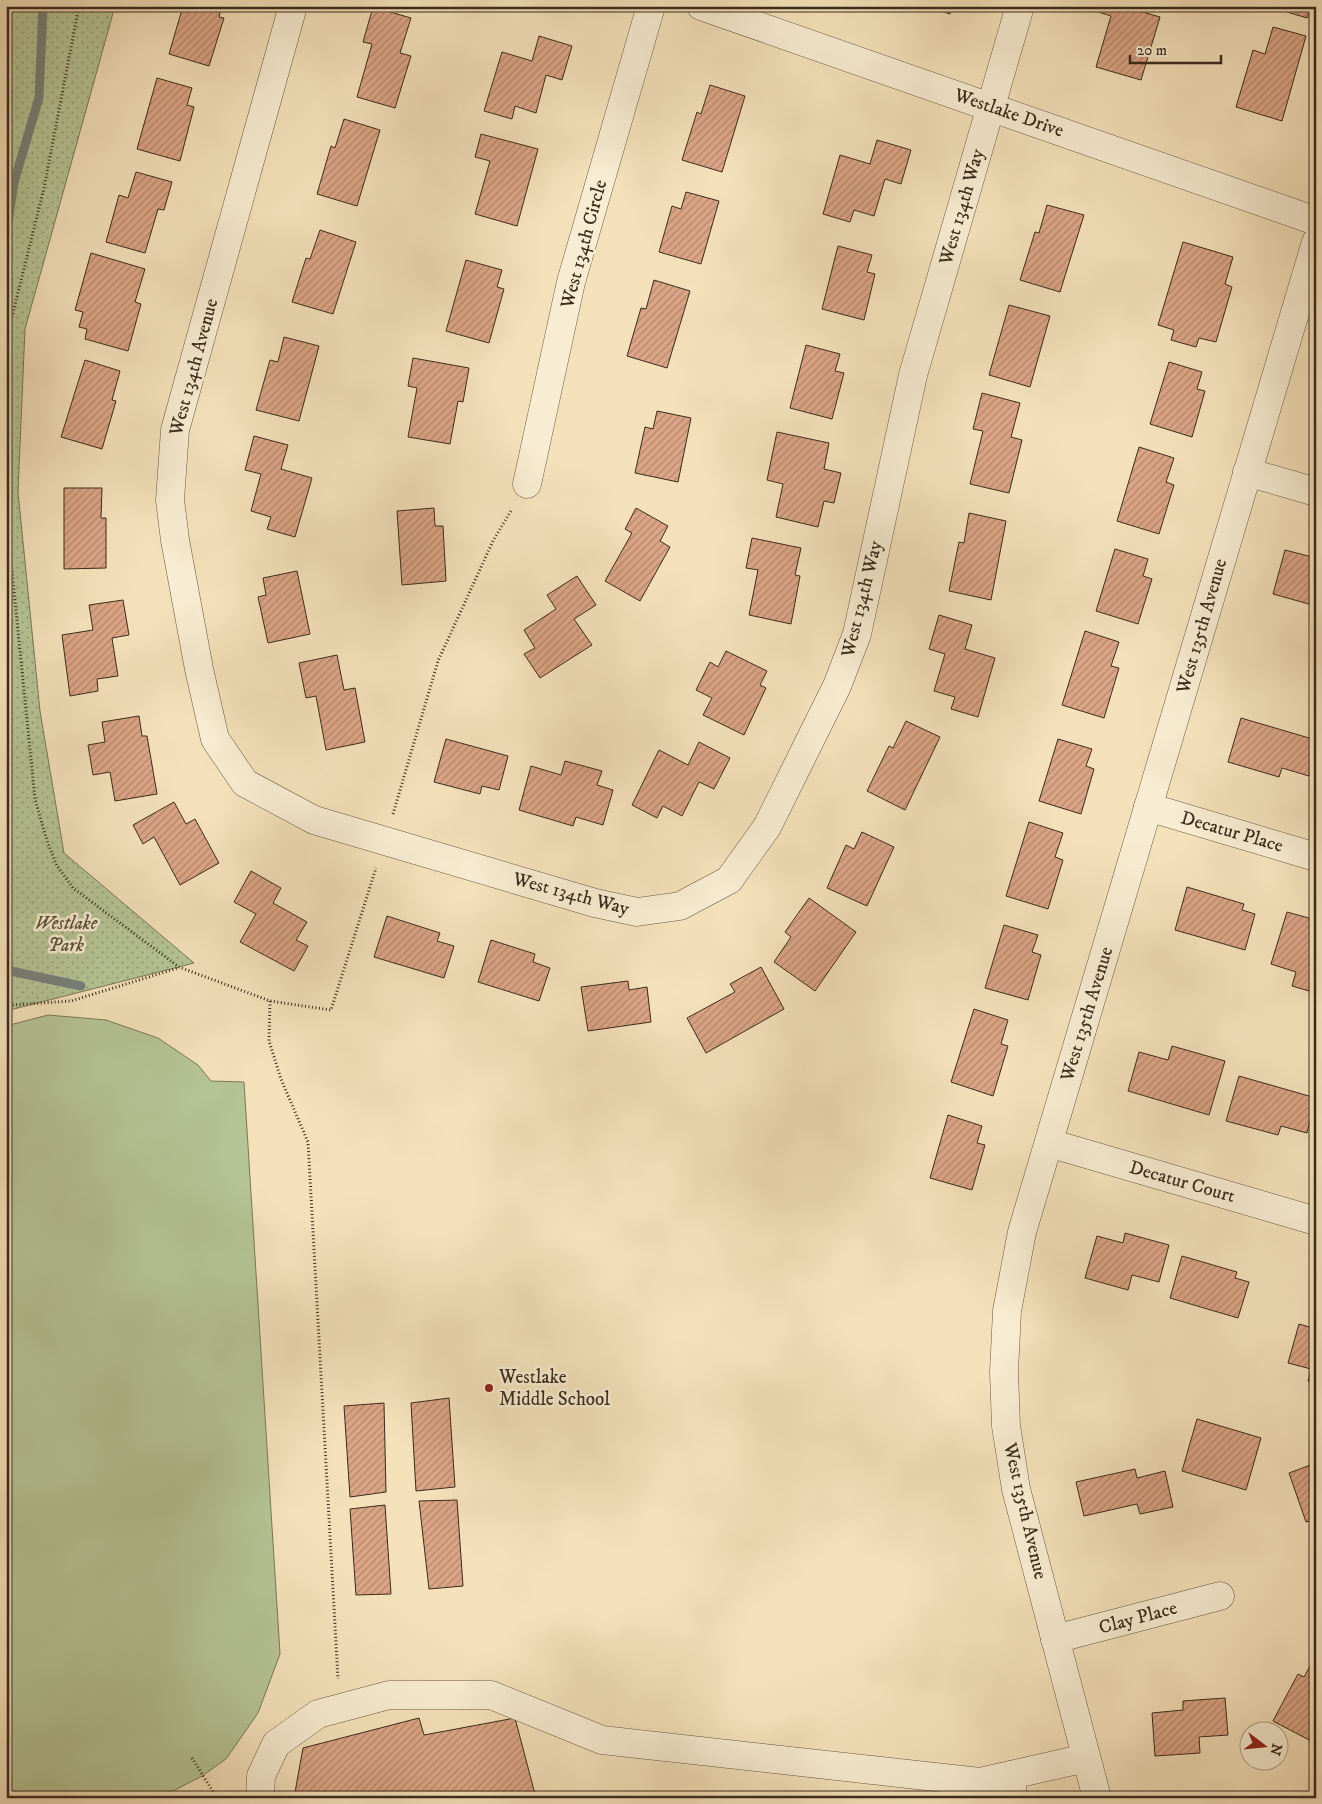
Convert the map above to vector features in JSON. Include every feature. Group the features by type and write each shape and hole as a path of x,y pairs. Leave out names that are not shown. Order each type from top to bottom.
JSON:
{"street":[{"name":"West 134th Avenue","path":"293,6 174,430 170,500 175,540 199,669 215,739 246,783 314,820 385,841"},
{"name":"West 134th Circle","path":"527,484 571,282 651,6"},
{"name":"Westlake Drive","path":"702,6 1316,220"},
{"name":"West 134th Way","path":"385,841 595,903 637,912 680,906 729,880 767,827 837,686 857,634 913,374 1020,6"},
{"name":"West 135th Avenue","path":"1097,1798 1016,1489 1006,1426 1004,1372 1007,1311 1022,1232 1316,242"},
{"path":"1247,472 1316,492"},
{"name":"Decatur Place","path":"1148,808 1316,857"},
{"name":"Decatur Court","path":"1049,1143 1316,1221"},
{"name":"Clay Place","path":"1055,1640 1220,1596"},
{"path":"260,1798 261,1776 276,1744 318,1714 389,1695 491,1695 602,1740 1012,1786 1086,1758"}],"path":[{"path":"6,340 44,188 79,6"},
{"path":"6,512 35,799 46,841 57,866 73,888 179,967 270,1000 331,1010 385,841 438,661 493,540 527,484"},
{"path":"6,1006 72,1001 179,967"},
{"path":"270,1000 269,1040 281,1079 308,1142 340,1708"},
{"path":"192,1758 217,1798"}],"green space":[{"name":"Westlake Park","path":"6,6 115,6 25,329 18,492 40,711 64,853 194,963 6,1011"},
{"path":"48,1015 106,1020 158,1038 198,1065 211,1081 244,1082 280,1654 258,1713 226,1759 202,1776 175,1790 150,1798 29,1798 6,1787 6,1026"}],"building":[{"path":"183,6 222,6 219,17 224,18 209,66 169,54"},
{"path":"924,6 952,6 950,14"},
{"path":"1093,6 1133,6 1132,9 1160,17 1141,80 1096,67 1111,16 1092,10"},
{"path":"1267,6 1311,6 1307,18"},
{"path":"373,7 411,18 400,53 411,56 395,108 357,97 372,44 363,42"},
{"path":"1273,27 1306,36 1282,121 1236,107 1253,50 1265,54"},
{"path":"539,36 572,46 562,80 546,75 536,113 515,106 512,119 484,111 502,52 532,61"},
{"path":"157,78 192,88 187,105 194,107 180,161 137,149"},
{"path":"710,85 745,96 722,172 682,160 697,112 701,114"},
{"path":"344,119 380,130 357,206 317,194 331,146 335,148"},
{"path":"481,134 538,149 517,226 475,214 490,161 475,157"},
{"path":"877,140 911,150 901,184 885,179 874,216 854,210 850,222 823,214 840,155 870,164"},
{"path":"136,172 172,182 164,210 158,209 145,253 106,242 119,195 128,198"},
{"path":"686,192 719,201 701,264 659,252 672,206 681,209"},
{"path":"1047,205 1084,215 1060,292 1020,280 1035,232 1039,233"},
{"path":"320,230 356,242 333,314 292,302 306,258 310,259"},
{"path":"1183,242 1233,257 1225,284 1232,287 1216,342 1199,338 1196,347 1171,340 1174,330 1158,325"},
{"path":"838,246 872,255 867,272 875,274 864,320 822,309"},
{"path":"91,253 145,269 135,302 141,304 128,351 85,339 87,329 79,327 83,312 75,310"},
{"path":"466,260 502,270 497,287 504,289 489,343 446,331"},
{"path":"654,280 690,291 667,368 627,356 641,308 646,309"},
{"path":"1009,305 1050,316 1030,387 989,375"},
{"path":"284,337 319,346 299,421 256,410 270,360 278,362"},
{"path":"806,345 840,354 835,371 844,373 832,419 790,408"},
{"path":"413,358 469,368 463,402 458,401 450,444 408,437 417,388 408,386"},
{"path":"85,360 120,371 112,400 116,401 102,449 61,437"},
{"path":"1169,362 1202,372 1197,389 1205,391 1192,437 1150,424"},
{"path":"982,393 1020,403 1011,437 1022,440 1009,493 970,484 983,431 973,429"},
{"path":"657,411 691,418 678,482 635,473 645,427 653,429"},
{"path":"777,432 829,443 824,469 841,473 834,503 824,501 818,527 776,517 783,484 767,480"},
{"path":"254,436 288,445 281,469 312,478 295,537 267,529 271,517 251,511 261,474 245,470"},
{"path":"1139,447 1174,458 1166,482 1174,485 1159,534 1117,521"},
{"path":"64,488 102,488 101,518 106,518 106,568 64,569"},
{"path":"434,508 435,526 443,526 446,581 402,585 397,511"},
{"path":"636,508 668,526 660,541 670,547 640,601 605,581 632,533 625,529"},
{"path":"969,513 1006,521 991,600 949,591 959,542 964,543"},
{"path":"752,538 801,548 795,575 800,576 791,624 749,615 758,570 746,568"},
{"path":"1115,549 1148,559 1143,576 1152,579 1138,624 1096,611"},
{"path":"1285,550 1316,558 1316,606 1273,594"},
{"path":"297,571 310,634 268,643 258,597 266,595 263,578"},
{"path":"577,576 596,605 574,619 592,645 540,678 524,654 535,648 524,630 556,609 547,595"},
{"path":"123,600 129,635 112,638 118,676 97,679 98,691 70,696 62,635 93,630 89,605"},
{"path":"939,615 972,625 965,649 995,658 978,717 951,709 955,697 934,691 945,654 929,649"},
{"path":"1085,631 1119,642 1111,666 1119,668 1104,718 1062,705"},
{"path":"726,651 767,671 760,685 766,688 744,735 703,715 712,698 696,690 710,662 718,667"},
{"path":"337,655 344,690 355,688 365,742 326,750 316,696 306,698 299,663"},
{"path":"139,716 142,736 147,736 157,794 115,801 110,772 93,775 88,745 105,742 102,722"},
{"path":"1241,718 1316,740 1316,752 1309,776 1282,768 1279,777 1228,762"},
{"path":"906,721 940,737 905,810 867,791 889,746 893,748"},
{"path":"446,739 508,756 499,790 482,786 480,794 434,782"},
{"path":"1058,739 1092,749 1086,766 1094,769 1081,814 1039,801"},
{"path":"699,742 730,758 714,789 699,782 682,816 663,806 657,818 632,805 659,750 688,765"},
{"path":"565,761 602,771 597,785 613,790 603,825 576,817 573,826 519,810 531,766 561,775"},
{"path":"174,802 186,824 195,819 219,863 180,885 154,837 143,844 133,825"},
{"path":"1029,822 1063,833 1055,857 1063,860 1048,909 1006,896"},
{"path":"862,832 894,847 867,906 827,888 846,845 854,849"},
{"path":"251,871 281,888 273,903 307,922 296,940 308,946 294,971 240,942 256,914 234,902"},
{"path":"1187,887 1244,904 1242,910 1255,914 1245,950 1175,930"},
{"path":"809,898 856,932 815,991 774,962 791,937 785,932"},
{"path":"1287,912 1316,920 1316,993 1292,986 1296,972 1271,964"},
{"path":"387,916 440,933 437,941 454,946 444,978 374,957"},
{"path":"1004,925 1038,935 1032,952 1041,955 1028,1000 985,988"},
{"path":"491,940 535,954 533,962 550,968 539,1001 478,982"},
{"path":"761,967 784,1009 706,1053 687,1018 735,992 730,984"},
{"path":"628,981 629,990 647,987 651,1022 588,1031 581,987"},
{"path":"974,1009 1008,1020 1001,1044 1008,1046 993,1096 951,1082"},
{"path":"1172,1046 1225,1061 1209,1115 1128,1091 1139,1052 1168,1060"},
{"path":"1239,1076 1316,1098 1307,1133 1281,1126 1278,1135 1226,1121"},
{"path":"948,1115 982,1126 977,1143 985,1145 972,1190 930,1178"},
{"path":"1125,1233 1169,1245 1159,1282 1132,1275 1128,1290 1085,1278 1097,1236 1123,1243"},
{"path":"1182,1256 1237,1272 1235,1278 1249,1282 1238,1318 1170,1298"},
{"path":"1299,1324 1316,1329 1316,1383 1308,1381 1311,1369 1288,1363"},
{"path":"449,1398 455,1487 416,1491 411,1403"},
{"path":"384,1403 386,1492 350,1497 344,1406"},
{"path":"1197,1419 1261,1438 1246,1490 1182,1471"},
{"path":"1316,1463 1316,1527 1313,1520 1306,1522 1289,1473"},
{"path":"1135,1469 1137,1478 1165,1471 1173,1507 1140,1514 1137,1504 1084,1516 1076,1482"},
{"path":"457,1500 463,1586 429,1589 419,1501"},
{"path":"385,1505 391,1594 356,1595 350,1509"},
{"path":"1313,1661 1316,1662 1316,1733 1311,1741 1290,1730 1290,1722 1273,1721 1298,1674 1304,1677"},
{"path":"1225,1698 1228,1735 1199,1737 1200,1753 1155,1756 1152,1713 1183,1710 1183,1701"},
{"path":"419,1718 424,1735 515,1718 536,1798 294,1798 303,1748"}],"waterway":[{"path":"6,236 14,182 39,98 43,6"},
{"path":"6,607 6,613"},
{"path":"6,970 81,986"}],"place":[{"name":"Westlake Middle School","path":"489,1388"}]}
